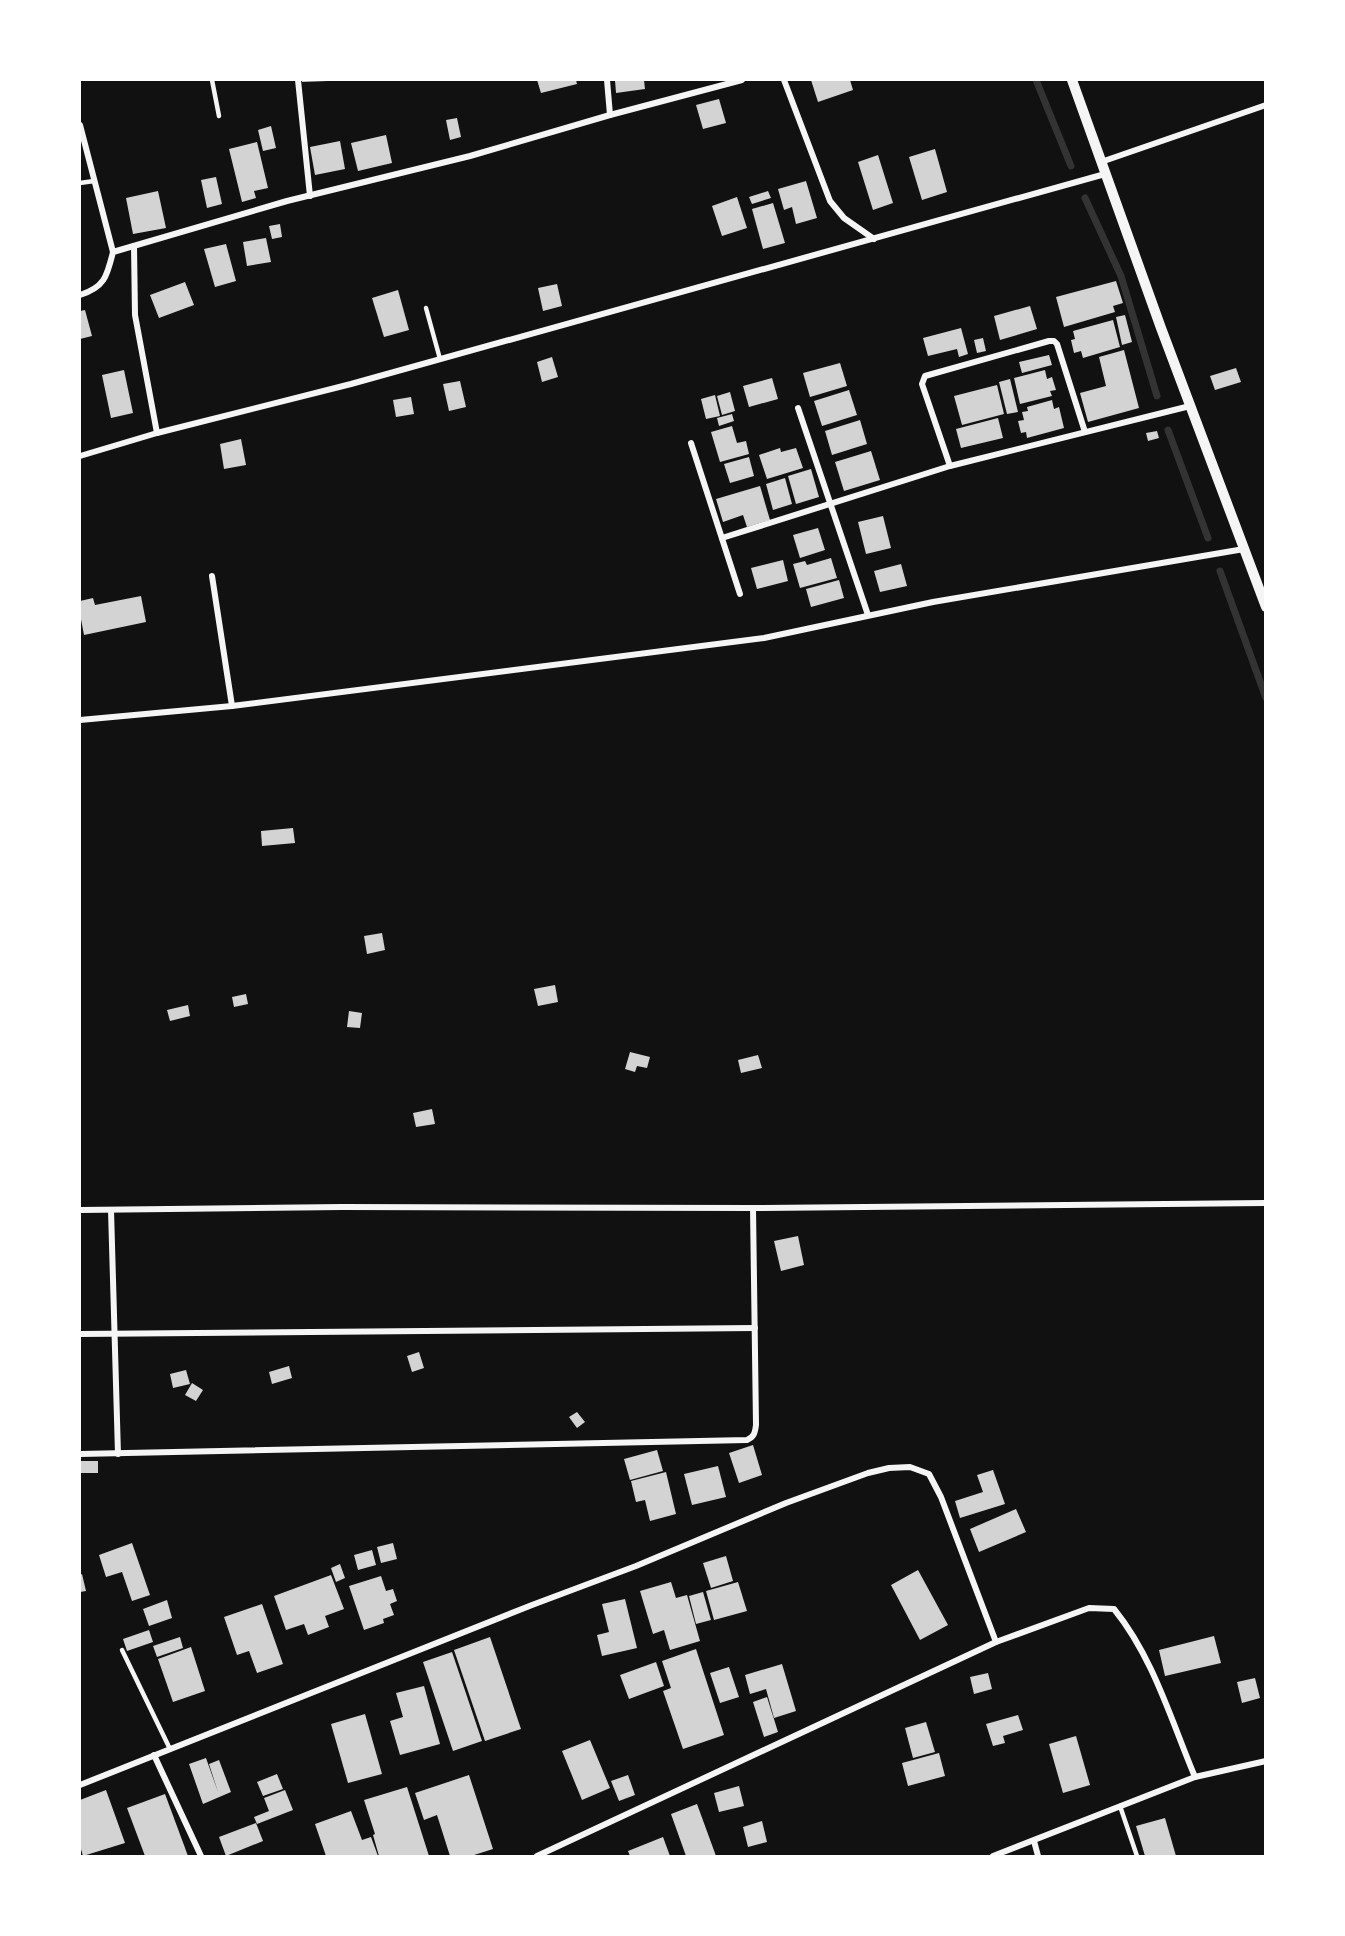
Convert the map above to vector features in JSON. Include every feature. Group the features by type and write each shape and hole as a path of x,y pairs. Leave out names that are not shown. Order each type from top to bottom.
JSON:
{"street":[{"path":"298,80 310,196"},
{"path":"607,80 610,115"},
{"path":"113,252 310,196 470,156 610,115 742,80"},
{"path":"783,80 830,201 844,218 874,239"},
{"path":"1072,80 1190,406 1265,604"},
{"path":"1101,162 1266,105"},
{"path":"80,125 113,252 104,281 98,287 80,295"},
{"path":"80,456 157,433 440,359 1105,174"},
{"path":"134,246 135,315 157,433"},
{"path":"950,466 922,384 925,376 1049,340 1054,340 1057,344 1085,432"},
{"path":"722,538 950,466 1190,406"},
{"path":"798,408 868,615"},
{"path":"691,443 740,594"},
{"path":"80,720 232,706 754,639 933,602 1244,549"},
{"path":"212,576 232,706"},
{"path":"80,1210 342,1207 753,1208 1266,1203"},
{"path":"80,1454 747,1440 755,1433 756,1425 753,1208"},
{"path":"111,1210 117,1454"},
{"path":"80,1334 755,1328"},
{"path":"80,1785 532,1605 636,1566 786,1503 868,1473 889,1468 910,1467 928,1474 941,1497 996,1642"},
{"path":"537,1857 996,1642 1089,1608 1114,1609 1129,1627 1145,1657 1195,1777"},
{"path":"154,1755 201,1857"},
{"path":"993,1857 1195,1777 1266,1761"},
{"path":"1034,1840 1038,1857"}],"lane":[{"path":"212,80 219,116"},
{"path":"80,183 94,180"},
{"path":"426,308 440,359"},
{"path":"122,1650 170,1749"},
{"path":"1120,1806 1137,1857"}],"building":[{"path":"302,80 328,80 328,81 302,82"},
{"path":"537,80 576,80 577,84 541,93"},
{"path":"615,80 644,80 645,89 616,93"},
{"path":"811,80 850,80 853,90 818,102"},
{"path":"719,99 726,123 703,129 696,105"},
{"path":"457,118 461,137 450,140 446,120"},
{"path":"271,126 276,148 263,151 258,130"},
{"path":"386,135 392,163 358,171 351,143"},
{"path":"340,141 345,169 315,175 310,147"},
{"path":"257,142 268,188 254,191 256,198 242,202 229,149"},
{"path":"935,149 947,192 922,200 909,157"},
{"path":"878,155 893,203 873,210 858,162"},
{"path":"216,177 222,204 207,208 201,180"},
{"path":"806,181 817,218 796,224 792,207 784,210 778,189"},
{"path":"158,191 166,228 133,234 126,198"},
{"path":"768,191 771,198 752,204 749,197"},
{"path":"737,197 747,228 722,236 712,206"},
{"path":"773,203 785,243 763,249 752,209"},
{"path":"280,224 282,237 272,239 269,226"},
{"path":"266,238 271,262 247,266 243,242"},
{"path":"226,244 236,281 215,287 204,249"},
{"path":"1116,281 1123,303 1113,306 1115,312 1064,327 1056,297"},
{"path":"185,282 194,305 159,318 150,295"},
{"path":"557,284 562,306 543,311 538,288"},
{"path":"398,290 409,330 384,337 372,298"},
{"path":"1030,306 1037,329 1000,340 994,316"},
{"path":"85,310 92,336 80,339 80,311"},
{"path":"1125,315 1132,342 1122,345 1116,317"},
{"path":"1113,320 1120,347 1083,358 1081,351 1074,353 1071,340 1075,339 1073,331"},
{"path":"961,328 968,354 959,357 957,349 928,356 923,338"},
{"path":"983,338 986,351 977,353 974,340"},
{"path":"1124,350 1139,408 1088,422 1080,393 1106,386 1099,357"},
{"path":"1049,355 1052,365 1022,373 1019,362"},
{"path":"552,357 558,377 542,382 537,362"},
{"path":"840,363 847,386 810,397 803,373"},
{"path":"1236,368 1241,382 1215,390 1210,376"},
{"path":"124,370 133,413 111,418 102,375"},
{"path":"1045,370 1047,379 1052,377 1056,390 1050,391 1052,396 1020,404 1014,378"},
{"path":"772,378 778,399 749,407 743,386"},
{"path":"1010,379 1018,412 1007,414 999,382"},
{"path":"460,381 466,407 449,411 443,384"},
{"path":"997,385 1004,414 962,425 954,396"},
{"path":"849,390 857,415 822,426 814,401"},
{"path":"730,392 735,411 722,415 717,396"},
{"path":"715,395 720,416 706,419 701,399"},
{"path":"411,397 414,414 396,417 393,400"},
{"path":"1052,400 1054,409 1059,407 1064,428 1027,438 1026,432 1021,433 1018,421 1024,420 1022,412 1028,411 1027,407"},
{"path":"732,414 734,421 719,426 717,418"},
{"path":"998,418 1003,438 961,448 956,429"},
{"path":"860,420 867,444 832,455 825,431"},
{"path":"732,426 737,443 746,441 749,454 720,462 711,432"},
{"path":"1157,431 1159,438 1148,441 1146,433"},
{"path":"241,439 246,465 224,469 220,444"},
{"path":"780,448 781,452 796,448 803,468 767,479 759,455"},
{"path":"871,451 880,480 844,491 835,462"},
{"path":"749,457 754,476 730,483 724,464"},
{"path":"811,469 819,497 796,504 788,476"},
{"path":"785,478 792,504 773,510 766,484"},
{"path":"760,486 770,520 747,527 743,515 723,522 716,499"},
{"path":"883,516 891,548 866,554 858,522"},
{"path":"818,528 825,550 800,558 793,535"},
{"path":"831,558 837,578 800,588 793,564 805,561 807,565"},
{"path":"783,560 788,581 757,589 751,568"},
{"path":"901,564 907,586 880,592 874,571"},
{"path":"839,580 844,598 811,607 806,589"},
{"path":"141,596 146,622 84,635 80,601 93,598 95,605"},
{"path":"293,828 295,843 262,846 261,831"},
{"path":"382,933 385,950 367,954 364,936"},
{"path":"555,985 558,1002 538,1006 534,989"},
{"path":"246,994 248,1004 234,1007 232,997"},
{"path":"188,1005 190,1016 170,1021 167,1010"},
{"path":"349,1011 362,1013 360,1028 347,1027"},
{"path":"630,1052 650,1057 647,1068 637,1066 635,1072 625,1069"},
{"path":"758,1055 762,1068 741,1073 738,1060"},
{"path":"432,1109 435,1124 416,1127 413,1113"},
{"path":"798,1236 804,1265 781,1271 774,1241"},
{"path":"419,1352 424,1368 412,1372 407,1356"},
{"path":"289,1366 292,1378 272,1384 269,1372"},
{"path":"186,1370 190,1384 173,1388 170,1374"},
{"path":"192,1383 203,1390 196,1401 185,1395"},
{"path":"577,1412 585,1422 577,1428 569,1417"},
{"path":"753,1445 762,1475 739,1483 729,1453"},
{"path":"657,1450 663,1471 630,1480 624,1459"},
{"path":"80,1461 98,1461 98,1473 80,1473"},
{"path":"718,1466 726,1497 692,1505 684,1474"},
{"path":"993,1470 1005,1504 960,1518 955,1501 983,1492 977,1475"},
{"path":"666,1472 676,1514 650,1521 645,1500 636,1502 631,1481"},
{"path":"1016,1509 1026,1532 979,1552 970,1529"},
{"path":"132,1543 150,1595 132,1601 122,1572 106,1577 99,1555"},
{"path":"393,1543 397,1559 381,1563 377,1547"},
{"path":"372,1550 376,1565 358,1570 354,1555"},
{"path":"726,1556 733,1581 711,1588 703,1563"},
{"path":"340,1564 345,1578 336,1582 331,1568"},
{"path":"918,1570 948,1625 920,1640 891,1585"},
{"path":"82,1574 86,1591 80,1592 80,1575"},
{"path":"331,1575 344,1609 325,1616 329,1627 308,1635 304,1624 286,1630 274,1596"},
{"path":"381,1576 386,1591 393,1589 397,1601 390,1604 394,1615 383,1619 384,1623 364,1630 349,1586"},
{"path":"671,1582 676,1598 687,1595 700,1641 670,1650 664,1630 653,1634 640,1591"},
{"path":"738,1582 747,1611 714,1620 706,1591"},
{"path":"703,1592 711,1620 696,1624 689,1596"},
{"path":"625,1599 637,1648 602,1656 597,1635 609,1632 602,1604"},
{"path":"167,1600 172,1618 149,1626 143,1609"},
{"path":"262,1604 283,1664 257,1673 249,1651 237,1655 224,1617"},
{"path":"149,1630 153,1642 127,1651 123,1639"},
{"path":"1214,1636 1221,1663 1165,1676 1159,1650"},
{"path":"180,1637 183,1648 157,1657 153,1646"},
{"path":"490,1637 521,1729 485,1741 454,1650"},
{"path":"191,1647 205,1691 173,1702 158,1659"},
{"path":"696,1649 724,1735 683,1749 663,1691 671,1688 662,1661"},
{"path":"452,1652 482,1741 453,1751 423,1662"},
{"path":"656,1662 664,1686 629,1699 620,1675"},
{"path":"782,1664 796,1711 774,1718 766,1689 750,1694 745,1675"},
{"path":"729,1667 739,1697 720,1703 710,1673"},
{"path":"988,1673 992,1689 974,1694 970,1677"},
{"path":"1255,1678 1260,1698 1242,1703 1237,1682"},
{"path":"424,1686 440,1744 400,1755 390,1721 403,1717 396,1693"},
{"path":"767,1697 778,1732 764,1737 753,1702"},
{"path":"365,1714 382,1774 348,1783 331,1724"},
{"path":"1018,1715 1023,1730 1003,1736 1005,1743 993,1746 986,1724"},
{"path":"926,1722 935,1752 913,1758 905,1728"},
{"path":"1076,1736 1090,1785 1063,1793 1049,1744"},
{"path":"590,1740 610,1788 582,1800 562,1751"},
{"path":"939,1753 945,1776 908,1786 902,1763"},
{"path":"206,1758 218,1792 209,1764 219,1760 231,1792 203,1804 189,1764"},
{"path":"277,1774 283,1789 263,1796 257,1782"},
{"path":"469,1775 493,1849 471,1856 450,1856 437,1815 424,1820 415,1793"},
{"path":"628,1775 635,1795 619,1801 611,1781"},
{"path":"739,1786 744,1806 719,1812 714,1793"},
{"path":"407,1787 429,1856 379,1856 373,1835 375,1834 364,1800"},
{"path":"106,1790 125,1843 83,1856 80,1846 80,1800"},
{"path":"285,1790 293,1810 257,1824 254,1817 269,1811 264,1798"},
{"path":"165,1794 188,1856 145,1856 127,1808"},
{"path":"697,1804 716,1856 686,1856 671,1814"},
{"path":"351,1811 362,1840 371,1837 378,1856 326,1856 315,1824"},
{"path":"1165,1818 1176,1856 1145,1856 1136,1826"},
{"path":"762,1821 767,1842 748,1847 743,1827"},
{"path":"256,1823 263,1841 226,1856 219,1837"},
{"path":"663,1837 670,1856 630,1856 628,1851"}],"waterway":[{"path":"1036,80 1071,166"},
{"path":"1085,198 1121,276 1157,396"},
{"path":"1168,430 1208,538"},
{"path":"1220,571 1266,698"}]}
